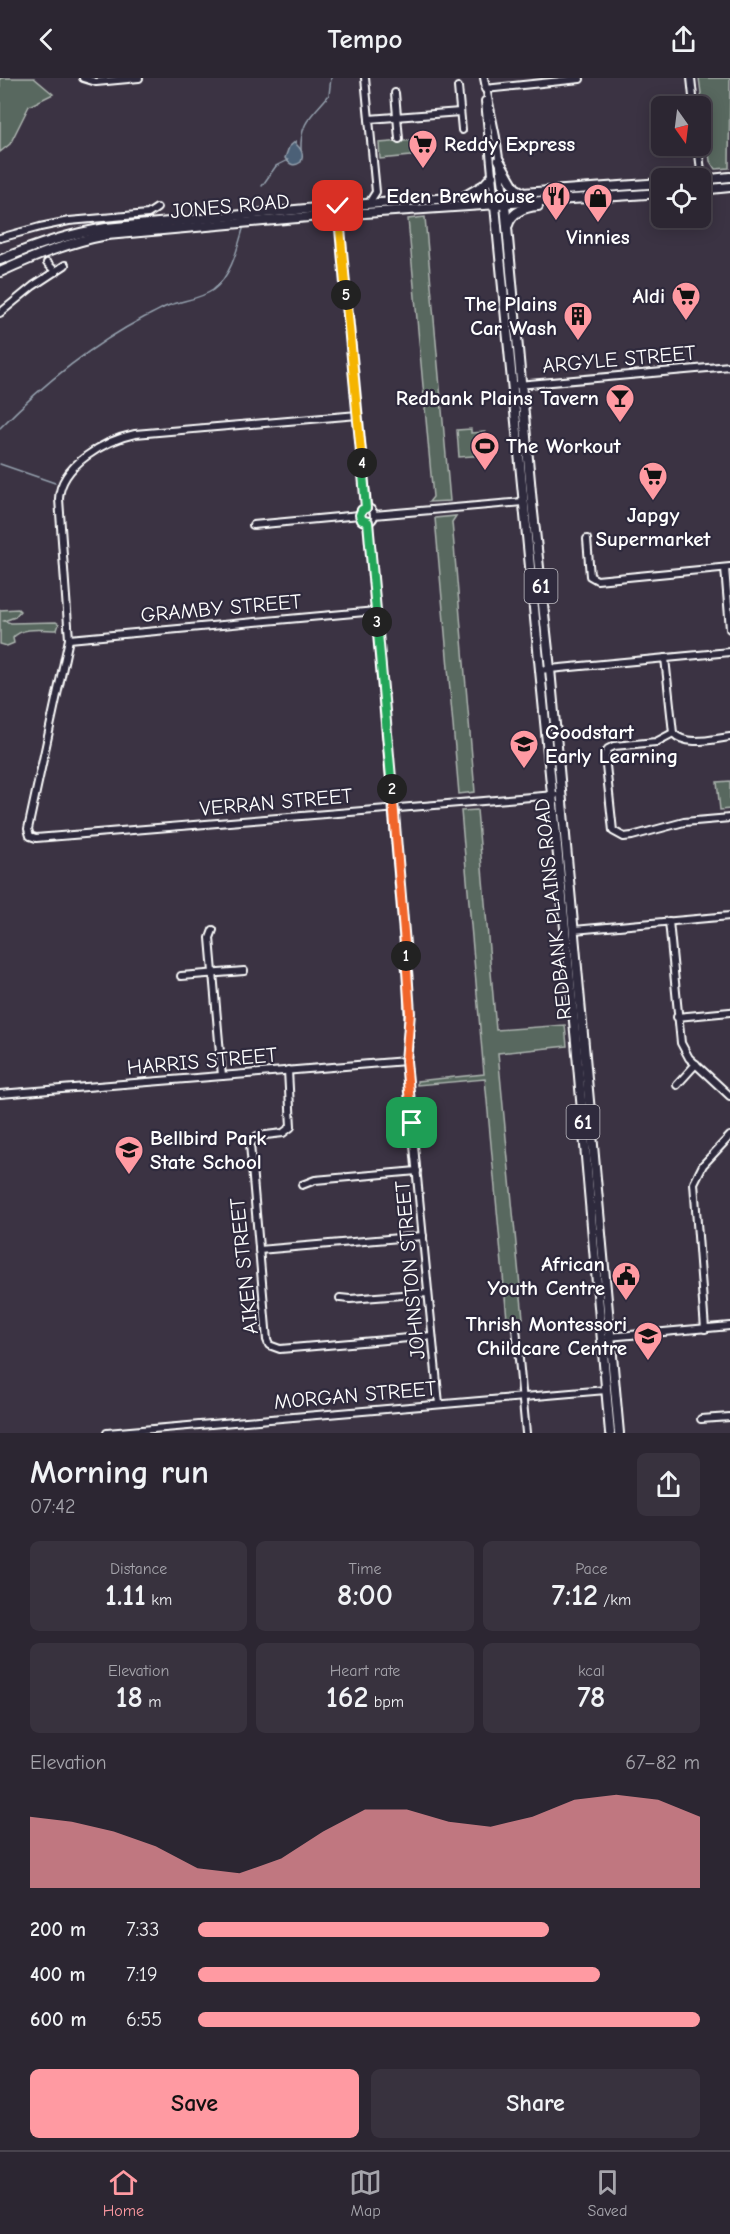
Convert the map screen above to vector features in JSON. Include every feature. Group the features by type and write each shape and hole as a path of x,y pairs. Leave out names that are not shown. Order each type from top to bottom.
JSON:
{"main road":[{"path":"499,159 515,188 523,193"},
{"path":"461,198 484,185 492,176"},
{"path":"711,178 730,177"},
{"path":"504,199 523,193 651,184"},
{"path":"711,189 730,187"},
{"path":"494,195 504,199 572,200 651,194"},
{"name":"JONES ROAD","path":"0,260 44,242 82,231 369,203 494,195"},
{"name":"61","path":"494,195 495,204"},
{"name":"JONES ROAD","path":"0,272 79,240 107,235 339,215 419,211 495,204 504,199"},
{"name":"REDBANK PLAINS ROAD","path":"504,199 550,669 556,795 610,1433"},
{"path":"507,227 510,218 521,210 531,206 558,204 572,200"},
{"name":"REDBANK PLAINS ROAD","path":"495,204 539,670 574,930 619,1433"},
{"path":"507,337 510,330 508,301 513,294"},
{"path":"526,537 530,532 527,505 532,502"}],"street":[{"path":"83,78 96,82 139,78"},
{"path":"365,78 376,192 384,203"},
{"path":"484,78 494,195"},
{"path":"691,78 693,96"},
{"path":"485,89 580,79"},
{"path":"458,87 462,130"},
{"path":"485,89 499,159 504,199"},
{"path":"395,93 399,139"},
{"path":"369,119 460,111"},
{"path":"369,203 376,192"},
{"path":"338,206 366,508"},
{"path":"0,238 69,221 148,214 157,208"},
{"path":"47,263 56,272"},
{"path":"0,313 33,286 65,265"},
{"name":"ARGYLE STREET","path":"512,386 730,366"},
{"path":"69,639 59,488 63,478 101,446 118,438 135,434 358,415"},
{"path":"374,514 523,502"},
{"path":"360,515 362,520 368,522 373,520 372,510 366,508"},
{"path":"360,515 366,508"},
{"path":"253,525 360,515"},
{"name":"JOHNSTON STREET","path":"368,522 410,1013 406,1061 439,1404"},
{"path":"587,539 590,576 597,580 727,568 730,629"},
{"name":"GRAMBY STREET","path":"69,639 376,611"},
{"name":"VERRAN STREET","path":"69,639 28,829 30,836 36,838 556,795"},
{"path":"539,670 730,652"},
{"path":"665,658 673,733 687,741 730,737"},
{"path":"673,733 656,742 614,746 608,749 605,756 613,831 618,835 632,836 684,822 730,818"},
{"path":"574,930 730,916"},
{"path":"669,921 677,1017 684,1052 730,1096"},
{"path":"213,930 210,938 222,1076"},
{"path":"181,976 244,971"},
{"path":"677,1017 730,1012"},
{"name":"HARRIS STREET","path":"0,1094 406,1061"},
{"path":"676,1084 696,1064"},
{"name":"AIKEN STREET","path":"288,1070 292,1123 290,1130 257,1136 250,1144 269,1345 280,1349 432,1336"},
{"path":"705,1329 694,1183 703,1166 730,1136"},
{"path":"302,1185 315,1180 417,1171"},
{"path":"259,1250 423,1236"},
{"path":"340,1298 428,1293"},
{"path":"601,1337 730,1326"},
{"path":"516,1328 526,1433"},
{"name":"MORGAN STREET","path":"108,1433 606,1390"},
{"path":"702,1419 730,1417"}],"green space":[{"path":"0,78 34,78 53,94 29,106 10,144 0,152"},
{"path":"699,78 730,78 729,168 715,169 710,161 711,96 701,96"},
{"path":"430,139 431,154 380,159 379,143"},
{"path":"425,217 450,501 429,502 433,497 408,219"},
{"path":"471,429 471,433 485,432 487,455 459,457 457,430"},
{"path":"456,516 452,522 475,792 459,794 435,518"},
{"path":"18,609 20,611 15,617 4,621 11,623 56,622 59,624 57,630 27,630 13,638 14,643 7,646 0,644 0,610"},
{"path":"730,781 730,809 720,810 717,782"},
{"path":"477,810 496,1030 565,1025 567,1046 498,1053 523,1318 507,1319 485,1079 417,1085 417,1081 484,1074 461,811"}],"water":[{"path":"296,141 302,157 299,164 294,165 285,158 289,147"}],"waterway":[{"path":"301,150 305,125 329,95 331,78"},
{"path":"262,186 276,166 288,160"},
{"path":"254,207 258,199"},
{"path":"0,428 50,381 106,340 165,307 202,296 213,290 229,270 243,229"},
{"path":"0,464 55,483"}],"place":[{"name":"Reddy Express","path":"423,170"},
{"name":"Eden Brewhouse","path":"556,222"},
{"name":"Vinnies","path":"598,224"},
{"name":"Aldi","path":"686,322"},
{"name":"The Plains Car Wash","path":"578,342"},
{"name":"Redbank Plains Tavern","path":"620,424"},
{"name":"The Workout","path":"485,472"},
{"name":"Japgy Supermarket","path":"653,502"},
{"name":"Goodstart Early Learning","path":"524,770"},
{"name":"Bellbird Park State School","path":"129,1176"},
{"name":"African Youth Centre","path":"626,1302"},
{"name":"Thrish Montessori Childcare Centre","path":"648,1362"}],"route":[{"path":"338,206 366,506 360,515 362,520 368,522 408,984 410,1034 406,1061 412,1123"}]}
